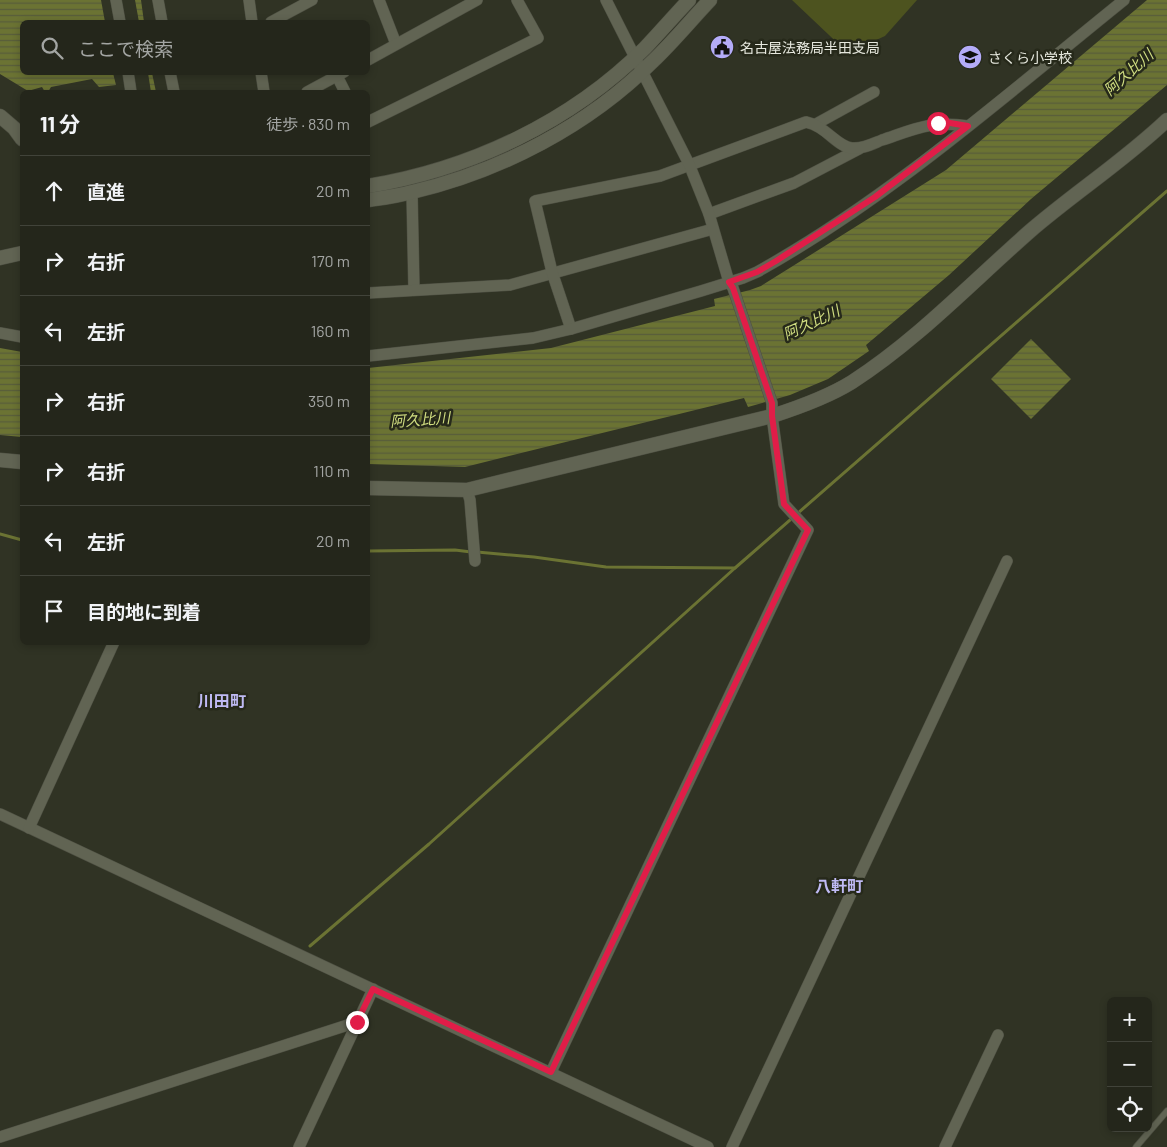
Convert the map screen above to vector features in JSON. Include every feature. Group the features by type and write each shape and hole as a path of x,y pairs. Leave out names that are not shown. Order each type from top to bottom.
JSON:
{"street":[{"path":"116,0 120,20"},
{"path":"158,0 162,20"},
{"path":"249,0 252,20"},
{"path":"275,20 312,0"},
{"path":"379,0 396,44"},
{"path":"370,121 538,38 517,0"},
{"path":"551,1072 808,530 784,504 772,409 713,229 710,214 689,164 606,0"},
{"path":"370,186 450,166 487,152 516,139 574,106 635,57 689,0"},
{"path":"370,200 412,193 455,180 495,165 553,137 582,119 653,62 710,0"},
{"path":"370,356 533,338 731,285 776,261 867,203 968,126 1124,0"},
{"path":"370,59 473,1"},
{"path":"128,75 131,90"},
{"path":"171,75 174,90"},
{"path":"261,75 264,90"},
{"path":"311,90 338,75"},
{"path":"340,75 345,90"},
{"path":"816,124 874,92"},
{"path":"0,116 14,128 20,136"},
{"path":"370,488 467,490 772,409 796,408 835,392 885,359 919,332 1030,231 1146,139 1167,120"},
{"path":"571,329 552,272 535,201 660,176 806,122 816,124 842,145 849,148 860,148"},
{"path":"710,214 794,183 860,148 922,126 950,123 968,126"},
{"path":"412,193 414,290"},
{"path":"370,293 501,286 713,229"},
{"path":"0,258 20,253"},
{"path":"0,333 20,337"},
{"path":"0,460 20,462"},
{"path":"467,490 474,542 474,561"},
{"path":"732,1147 1007,561"},
{"path":"29,828 113,645"},
{"path":"0,814 708,1147"},
{"path":"299,1147 373,989"},
{"path":"0,1137 357,1022"},
{"path":"945,1147 998,1035"}],"lane":[{"path":"1136,1147 1167,1111"}],"shaded area":[{"path":"792,0 917,0 885,36 848,53"}],"water":[{"path":"0,0 101,0 105,20 20,20 20,75 114,75 116,85 99,87 92,79 51,87 49,90 44,90 42,87 26,90 0,74"},
{"path":"135,0 141,0 144,20 139,20"},
{"name":"阿久比川","path":"1147,0 1167,0 1167,85 1031,199 949,275 866,345 869,351 828,379 790,395 748,407 744,398 465,467 370,464 370,368 551,348 715,306 714,299 761,286 946,170"},
{"path":"148,75 152,75 156,90 151,90"},
{"path":"1031,339 1071,379 1031,419 991,379"},
{"path":"0,348 20,352 20,437 0,435"}],"waterway":[{"path":"477,552 534,557 606,567 735,568 1167,191"},
{"path":"0,534 20,539"},
{"path":"370,551 455,550 471,552"},
{"path":"310,946 429,844 735,568"}],"place":[{"name":"名古屋法務局半田支局","path":"722,47"},
{"name":"さくら小学校","path":"970,57"}],"district":[{"name":"川田町","path":"222,700"},
{"name":"八軒町","path":"839,885"}],"route":[{"path":"357,1022 373,989 551,1072 808,530 784,504 772,416 772,403 733,288 729,282 757,272 776,261 875,197 968,126 938,123"}]}
